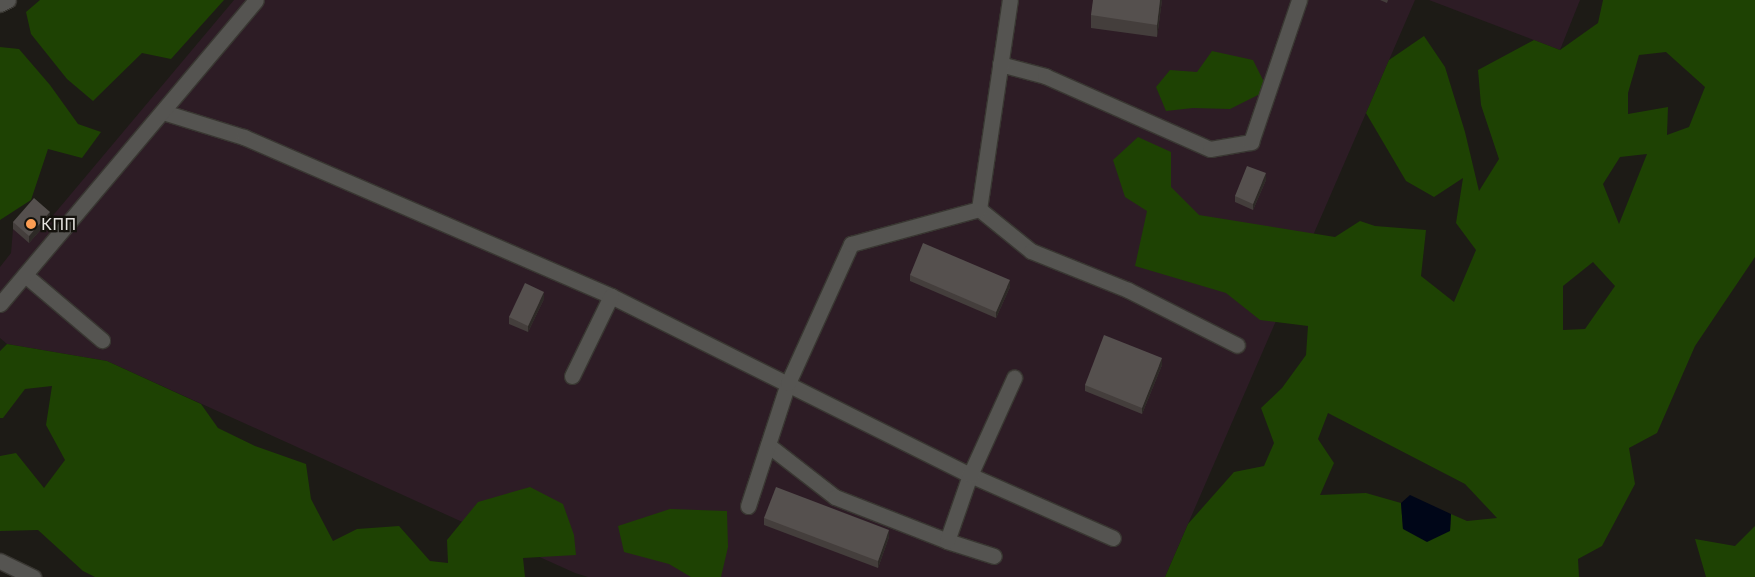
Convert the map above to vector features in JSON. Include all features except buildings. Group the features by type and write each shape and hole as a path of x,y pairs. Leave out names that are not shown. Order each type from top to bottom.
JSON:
{"street":[{"path":"0,4 8,0"},
{"path":"0,304 256,0"},
{"path":"979,209 1010,0"},
{"path":"1000,64 1045,76 1210,149 1251,142 1299,0"},
{"path":"163,112 244,137 611,296 970,475 1113,538"},
{"path":"979,209 1030,251 1128,290 1237,345"},
{"path":"748,506 788,383 851,244 979,209"},
{"path":"25,275 102,340"},
{"path":"572,376 611,296"},
{"path":"947,541 970,475 1014,378"},
{"path":"768,445 834,497 947,541 994,556"},
{"path":"0,561 34,577"}],"shaded area":[{"path":"234,0 1415,0 1165,577 588,577 575,573 107,361 7,344 0,338 0,267 11,253 13,229 50,219"},
{"path":"1429,0 1580,0 1560,50"}],"green space":[{"path":"40,0 224,0 171,59 142,53 93,101 67,79 31,34 26,12"},
{"path":"1603,0 1755,0 1755,257 1695,346 1657,433 1629,448 1635,484 1602,546 1578,559 1579,577 1165,577 1188,524 1234,472 1264,466 1274,443 1261,408 1282,388 1306,355 1308,326 1260,320 1226,293 1135,266 1147,211 1125,197 1113,160 1138,137 1171,152 1171,187 1199,215 1335,237 1360,221 1375,226 1426,230 1421,276 1454,302 1476,250 1456,223 1463,178 1434,197 1406,181 1366,113 1389,60 1424,36 1445,67 1465,132 1479,191 1499,159 1481,105 1478,70 1534,40 1560,50 1598,23","holes":["1666,52 1705,87 1689,127 1667,135 1668,107 1628,114 1628,93 1639,55","1647,154 1619,224 1603,184 1620,157","1593,262 1615,286 1585,329 1563,330 1563,286","1328,413 1465,484 1497,518 1467,521 1451,514 1450,531 1403,529 1401,503 1366,493 1320,495 1334,463 1318,439"]},
{"path":"0,47 19,49 50,85 78,124 101,132 82,158 48,149 31,200 0,220"},
{"path":"1212,51 1253,60 1268,90 1230,109 1193,108 1166,111 1156,87 1170,70 1197,72"},
{"path":"7,344 107,361 201,404 218,428 255,446 306,464 311,499 333,541 357,529 399,526 430,561 448,563 447,540 478,502 530,487 563,504 574,535 576,555 523,558 525,577 95,577 83,571 38,530 0,531 0,456 16,453 44,488 65,460 46,425 52,386 25,389 3,418 0,418 0,351"},
{"path":"670,509 727,511 728,547 721,577 691,577 669,564 624,552 618,526"},
{"path":"1755,526 1755,577 1706,577 1695,539 1735,546"}],"water":[{"path":"1410,495 1451,514 1450,531 1427,542 1403,529 1401,503"}],"place":[{"name":"КПП","path":"31,224"}]}
